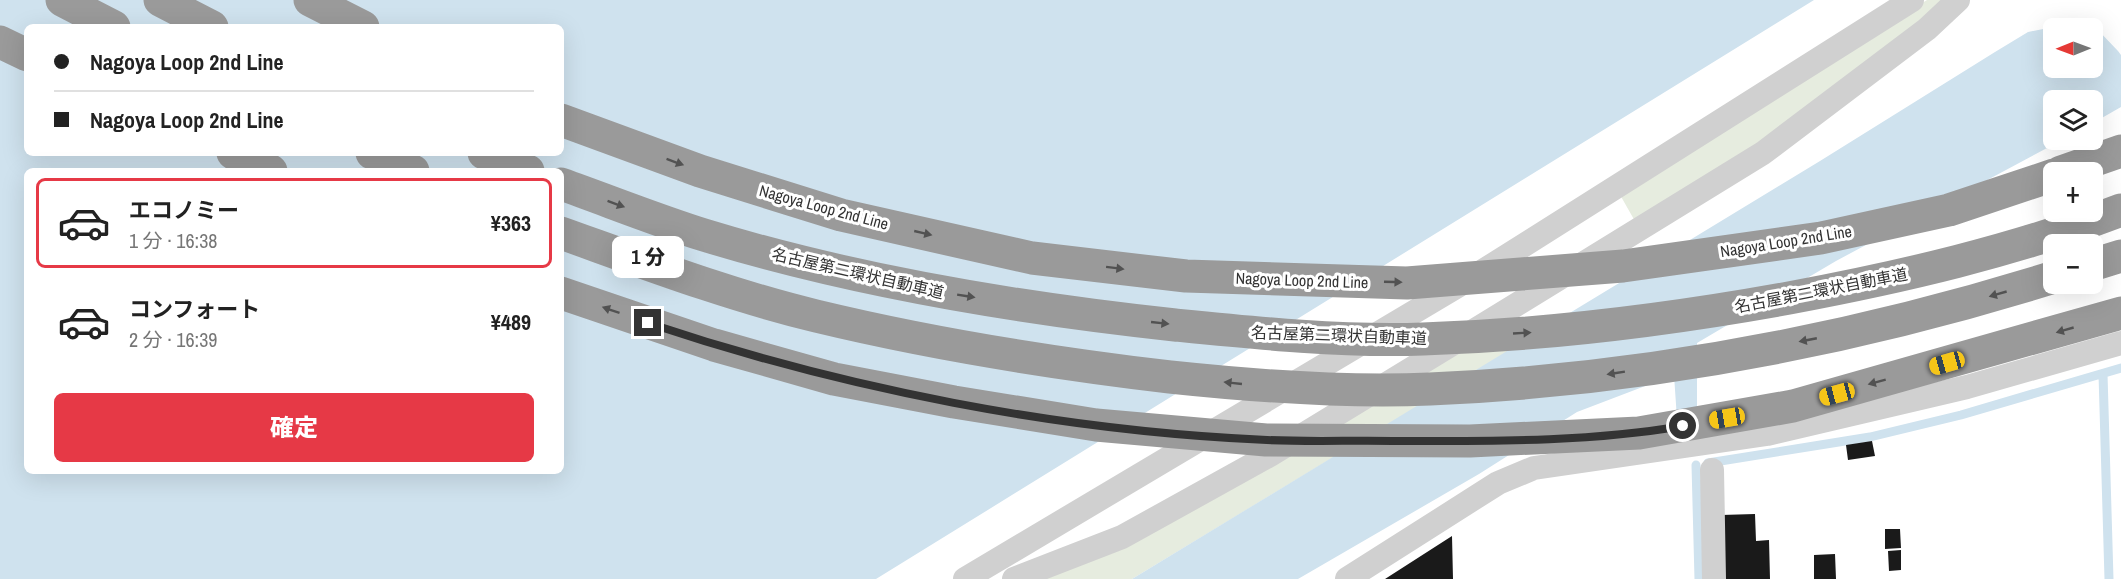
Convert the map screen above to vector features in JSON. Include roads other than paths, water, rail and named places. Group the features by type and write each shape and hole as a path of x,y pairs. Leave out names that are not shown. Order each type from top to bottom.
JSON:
{"highway":[{"path":"62,0 108,24"},
{"path":"160,0 206,24"},
{"path":"310,0 357,24"},
{"path":"0,42 24,54"},
{"name":"Nagoya Loop 2nd Line","path":"564,121 700,171 841,214 1032,258 1186,276 1407,283 1623,266 1821,238 1949,210 2043,179"},
{"path":"2090,162 2121,151"},
{"path":"239,156 265,168"},
{"path":"379,156 406,168"},
{"path":"491,156 521,168"},
{"name":"名古屋第二環状自動車道","path":"564,185 703,235 825,268 949,294 1082,315 1253,333 1419,339 1567,331 1733,308 1870,283 1992,252 2121,210"},
{"path":"564,234 685,277 814,315 943,342 1077,366 1251,385 1426,389 1568,380 1731,355 1874,327 2043,280"},
{"path":"2103,262 2121,256"},
{"path":"564,294 714,345 834,379 954,402 1096,425 1266,440 1470,441 1639,434 1792,406 2121,313"}],"street":[{"path":"965,579 1484,271 1912,0"},
{"path":"1014,579 1122,537 1270,455 1475,330 1763,153 1927,29 1958,0"},
{"path":"1347,579 1498,483 1534,468 1767,434 1967,387 2121,343"},
{"path":"1712,470 1714,579"}],"water":[{"path":"0,0 1814,0 876,579 0,579"},
{"path":"2043,29 2043,78 2103,78 2103,35 2121,55 2121,107 2103,117 2103,90 2043,90 2043,150 1836,261 1697,343 1697,416 1677,419 1674,375 1577,412 1479,474 1298,579 1132,579 2028,32"}],"waterway":[{"path":"1708,463 1870,437 1961,415 2121,368"},
{"path":"2103,374 2109,579"},
{"path":"1696,465 1699,579"}]}
